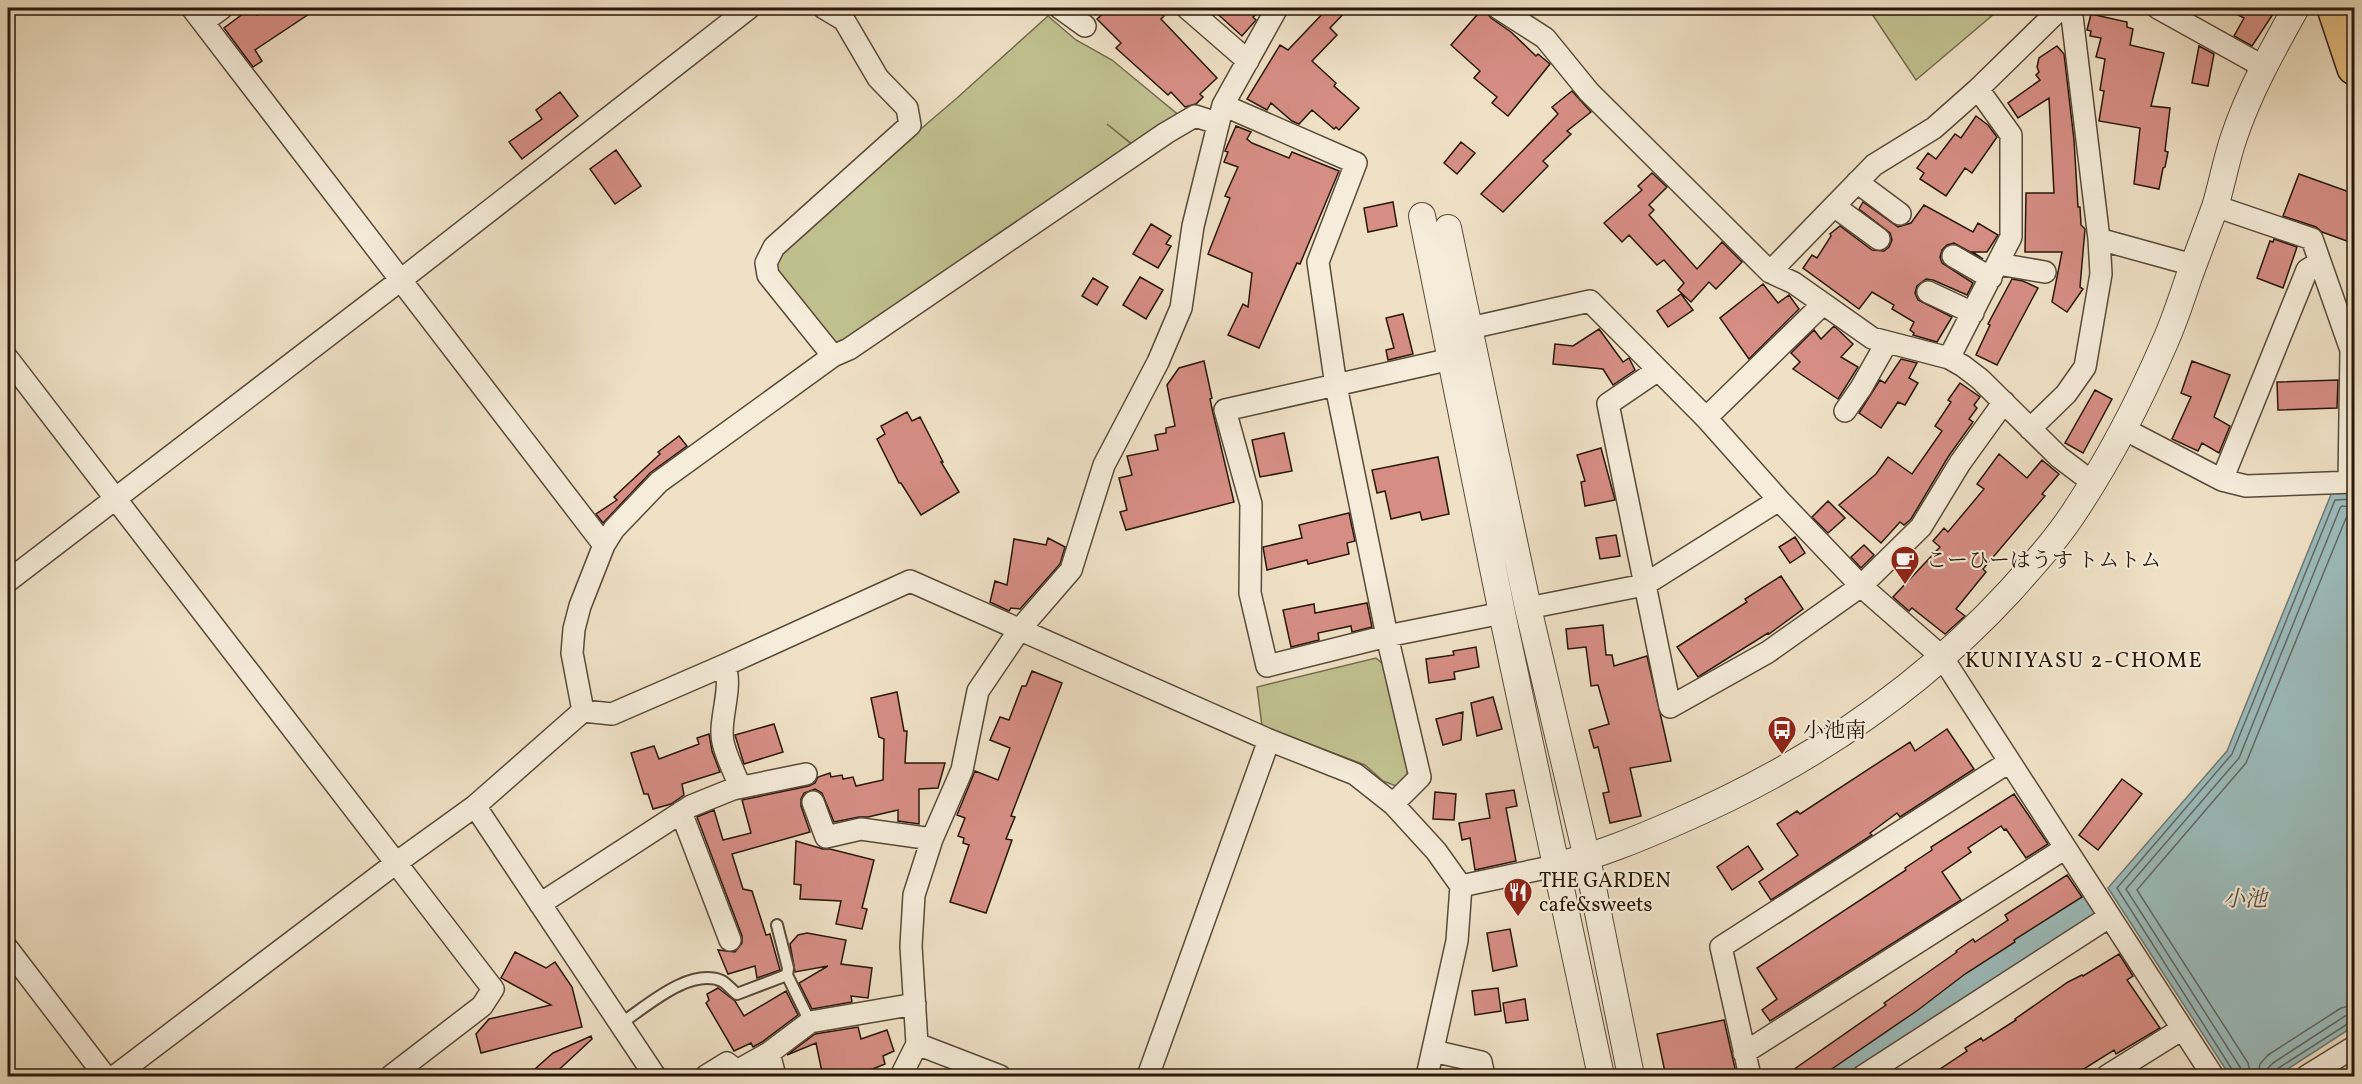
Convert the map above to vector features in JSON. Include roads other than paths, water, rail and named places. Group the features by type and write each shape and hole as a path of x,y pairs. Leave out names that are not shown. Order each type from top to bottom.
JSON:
{"main road":[{"path":"2334,8 2355,68"}],"street":[{"path":"222,8 197,15 604,545"},
{"path":"8,581 402,279 749,8"},
{"path":"824,8 844,20 878,78 907,108 910,125 774,247 766,263 768,274 834,356"},
{"path":"1060,8 1085,26"},
{"path":"1187,8 1248,61"},
{"path":"900,1077 917,1044 911,946 914,895 932,839 962,770 978,691 1020,629 1071,570 1104,465 1158,362 1181,308 1194,226 1220,114 1278,8"},
{"path":"1498,8 1545,38 1589,92 1770,272 1794,284 1872,338 1949,358 1980,379 2059,457 2092,482"},
{"path":"1770,272 1874,165 1934,128 1978,89 2061,8"},
{"path":"2030,429 2066,394 2085,367 2101,274 2099,240 2071,8"},
{"path":"2158,8 2264,67"},
{"path":"1461,886 1587,858 1692,816 1746,790 1798,761 1873,714 1942,657 1989,613 2031,568 2075,512 2124,429 2166,340 2215,206 2234,136 2264,67 2296,8"},
{"path":"1949,358 2012,237 2011,135 1978,89"},
{"path":"584,711 572,653 574,629 580,606 604,545 614,530 659,482 834,356 849,349 1185,122 1195,116 1220,114 1356,163 1318,262 1336,386 1387,636 1420,777 1393,804"},
{"path":"1857,182 1900,214"},
{"path":"1834,206 1879,239"},
{"path":"2124,429 2222,480 2246,486 2352,482 2351,350 2312,239 2215,206"},
{"path":"1422,216 1502,613 1601,1077"},
{"path":"1448,228 1528,608 1587,858 1631,1077"},
{"path":"2099,240 2193,265"},
{"path":"1953,256 1994,271 2045,272"},
{"path":"2222,480 2307,270 2320,262"},
{"path":"1928,292 1973,313"},
{"path":"1470,328 1590,301 1706,418 1779,500 1861,586 1942,657 2213,1077"},
{"path":"1706,418 1823,304"},
{"path":"1845,411 1887,342"},
{"path":"8,359 493,989 482,1006 391,1077"},
{"path":"1451,359 1225,410 1251,504 1250,593 1267,666 1387,636 1502,613"},
{"path":"1658,370 1608,404 1670,707 1768,652 1861,586 1922,527 1960,463 2004,402"},
{"path":"1528,608 1644,585 1779,500"},
{"path":"115,1077 396,862 475,806 584,711 612,714 910,581 1269,740 1355,774 1393,804 1436,851 1461,886 1457,941 1427,1077"},
{"path":"725,665 727,692 722,741 740,787"},
{"path":"1148,1077 1269,740"},
{"path":"1750,1077 1721,947 2009,762"},
{"path":"540,904 681,812 740,787 806,774"},
{"path":"813,802 826,837 861,829 932,839"},
{"path":"475,806 655,1077"},
{"path":"681,812 730,940"},
{"path":"1744,1053 2064,849"},
{"path":"1863,1077 2109,917"},
{"path":"8,949 105,1077"},
{"path":"706,1077 727,1063 737,1071 769,1053 810,1022 915,1004"},
{"path":"2107,1077 2182,1029"},
{"path":"917,1044 1000,1077"},
{"path":"2307,1077 2355,1047"},
{"path":"1433,1051 1482,1062 1484,1077"},
{"path":"769,1053 775,1077"}],"lane":[{"path":"777,926 788,968 787,975 810,1022"},
{"path":"620,1024 682,983 694,979 709,978 723,982 736,994 787,975"}],"water":[{"name":"小池","path":"2332,492 2354,494 2354,1026 2277,1076 2230,1076 2108,888 2227,751"}],"waterway":[{"name":"小池","path":"1824,1076 2081,912"}],"place":[{"name":"こーひーはうす トムトム","path":"1905,586"},
{"name":"小池南","path":"1782,756"},
{"name":"THE GARDEN cafe&sweets","path":"1518,918"}],"district":[{"name":"KUNIYASU 2-CHOME","path":"2084,659"}]}
